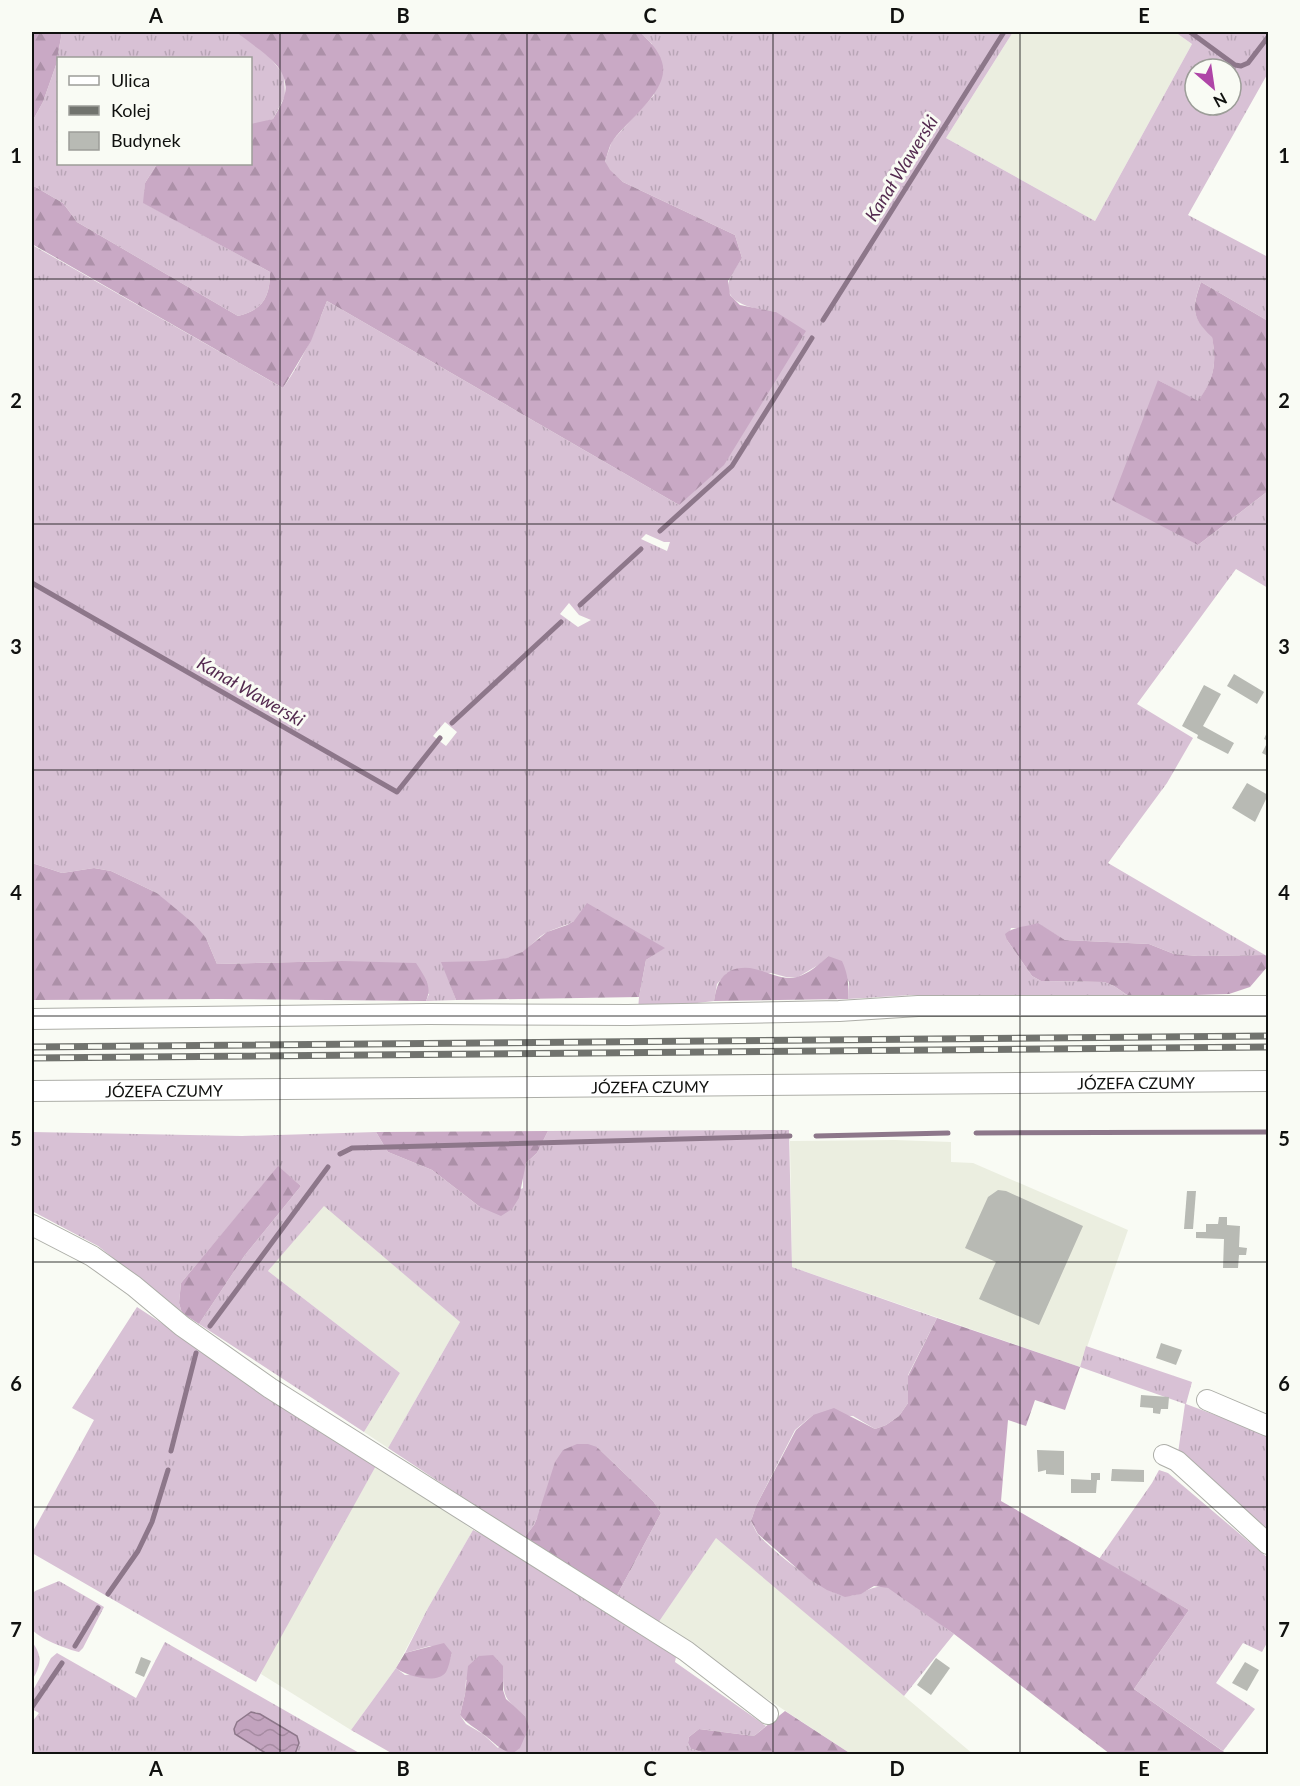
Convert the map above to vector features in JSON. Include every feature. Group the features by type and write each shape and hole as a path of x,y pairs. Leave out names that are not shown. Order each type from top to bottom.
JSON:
{"street":[{"path":"32,1019 417,1014 628,1015 839,1011 918,1006 1269,1005"},
{"name":"JÓZEFA CZUMY","path":"32,1091 1269,1081"},
{"path":"32,1225 92,1256 134,1286 182,1326 270,1388 686,1651 768,1714"},
{"path":"1207,1400 1269,1426"},
{"path":"1164,1455 1176,1461 1269,1544"}],"shaded area":[{"path":"1013,32 1175,32 1192,44 1095,221 946,138"},
{"path":"790,1141 951,1142 951,1162 973,1163 1128,1230 1080,1367 792,1267"},
{"path":"324,1205 460,1322 388,1448 364,1432 400,1373 268,1271"},
{"path":"377,1464 473,1530 396,1668 351,1730 261,1674 269,1654"},
{"path":"716,1537 973,1754 851,1754 656,1626"}],"green space":[{"path":"32,32 62,32 56,65 43,102 32,122"},
{"path":"62,32 237,32 267,54 284,75 285,96 273,119 254,125 252,124 252,57 57,57"},
{"path":"237,32 640,32 661,58 663,72 660,83 647,104 612,141 605,161 610,170 623,182 735,235 742,258 728,281 730,295 740,305 776,312 806,331 724,465 679,505 327,301 311,341 283,388 32,244 32,185 63,203 77,222 238,316 259,306 269,289 270,272 143,203 145,183 156,165 252,165 252,124 273,119 283,100 286,86 278,67"},
{"path":"640,32 1013,32 946,138 1095,221 1183,60 1183,117 1243,117 1243,57 1185,57 1192,44 1175,32 1268,32 1268,73 1188,215 1268,257 1268,321 1201,282 1195,312 1200,323 1212,336 1214,355 1213,371 1208,386 1198,402 1158,380 1198,545 1268,491 1268,588 1236,569 1137,704 1193,738 1167,783 1108,863 1265,955 1198,956 1174,954 1149,944 1065,940 1038,924 1025,928 1011,928 1007,940 1032,976 1041,981 1104,982 1130,997 912,995 848,999 849,982 828,956 820,964 798,977 771,973 727,973 717,984 714,1001 638,1010 646,960 664,948 574,921 544,934 525,950 513,956 483,962 442,962 456,1000 426,1001 429,994 342,961 217,964 206,938 157,893 111,871 94,868 62,873 32,863 32,251 34,246 283,388 308,346 327,301 679,505 776,312 742,304 730,294 728,287 730,278 742,258 735,235 623,182 609,170 605,161 612,141 654,95 652,44","holes":["646,534 664,542 670,542 667,551 641,539","569,603 579,615 591,620 578,627 560,614","445,722 457,732 446,746 433,736"]},
{"path":"57,60 57,165 156,165 145,183 144,203 270,272 269,289 259,306 238,316 77,222 63,203 32,185 32,122 43,102"},
{"path":"1201,282 1268,321 1268,491 1198,545 1112,500 1158,380 1198,401 1208,386 1213,371 1214,355 1212,337 1200,324 1195,312"},
{"path":"32,863 62,873 94,868 111,871 157,893 194,924 206,938 217,964 342,961 416,963 427,981 428,996 426,1001 32,1000"},
{"path":"587,903 665,948 646,960 639,997 456,1000 441,962 485,961 507,958 522,952 547,932 574,921"},
{"path":"1038,923 1065,940 1149,944 1174,954 1198,956 1265,955 1268,957 1268,966 1250,987 1229,994 1130,997 1104,982 1041,981 1032,976 1005,934 1016,928"},
{"path":"828,956 842,961 848,980 848,999 714,1001 719,983 732,970 749,968 781,977 797,977 814,968"},
{"path":"789,1130 792,1267 937,1318 908,1375 908,1403 899,1416 875,1429 853,1416 813,1415 795,1430 756,1506 751,1521 757,1533 773,1549 826,1588 838,1594 851,1596 876,1587 886,1587 954,1634 904,1696 716,1538 656,1626 615,1599 661,1513 653,1501 597,1447 537,1518 524,1538 388,1448 460,1322 324,1206 268,1271 400,1373 364,1432 199,1324 245,1255 301,1186 278,1167 181,1283 179,1303 182,1313 98,1246 32,1211 32,1132 242,1136 376,1132 388,1152 432,1170 480,1207 523,1188 526,1163 537,1153 548,1131"},
{"path":"548,1131 537,1153 526,1163 519,1198 512,1209 501,1216 480,1207 432,1170 388,1152 376,1132"},
{"path":"278,1166 301,1186 245,1255 199,1324 182,1313 179,1303 181,1283"},
{"path":"137,1307 377,1464 256,1682 32,1553 32,1533 94,1420 72,1408"},
{"path":"937,1318 1080,1367 1065,1410 1035,1400 1026,1426 1008,1420 1001,1501 1189,1610 1134,1689 1227,1754 1110,1754 954,1634 888,1588 874,1586 861,1594 845,1597 827,1590 809,1579 758,1534 751,1521 756,1506 796,1430 813,1415 834,1408 875,1429 899,1416 908,1403 908,1376"},
{"path":"1086,1346 1192,1382 1186,1404 1268,1435 1268,1530 1178,1453 1185,1404 1080,1367"},
{"path":"577,1444 597,1447 653,1501 661,1513 615,1599 524,1538 537,1518 555,1462 563,1450"},
{"path":"1159,1470 1168,1473 1268,1558 1268,1641 1262,1652 1243,1643 1216,1683 1255,1709 1223,1751 1134,1689 1189,1610 1099,1559"},
{"path":"473,1530 676,1657 675,1662 766,1726 754,1736 699,1729 689,1737 688,1743 691,1749 709,1754 393,1754 351,1730 396,1668 405,1675 445,1672 452,1653 430,1646 405,1653","holes":["503,1666 505,1695 512,1705 525,1716 498,1748 483,1734 466,1724 460,1715 466,1680"]},
{"path":"59,1581 104,1607 79,1652 46,1640 32,1629 30,1617 32,1595 35,1591"},
{"path":"32,1642 40,1661 32,1680"},
{"path":"165,1642 361,1754 295,1754 298,1747 297,1736 256,1712 235,1734 267,1754 32,1754 32,1722 39,1713 32,1709 32,1692 51,1658 57,1653 136,1698"},
{"path":"444,1643 452,1653 447,1670 442,1676 421,1678 396,1668 405,1653"},
{"path":"493,1655 503,1666 503,1690 506,1699 525,1716 529,1727 520,1748 512,1754 499,1747 460,1715 468,1666 479,1656"},
{"path":"785,1711 851,1754 709,1754 691,1749 688,1743 689,1737 699,1729 754,1736"}],"water":[{"path":"251,1712 260,1714 297,1736 299,1743 295,1754 267,1754 235,1734 234,1729 237,1722"}],"building":[{"path":"1234,674 1264,692 1257,704 1227,686"},
{"path":"1204,685 1221,694 1203,726 1234,743 1228,754 1197,738 1198,735 1182,726"},
{"path":"1268,741 1268,756 1262,753"},
{"path":"1247,783 1268,795 1255,822 1232,808"},
{"path":"998,1190 1006,1191 1083,1226 1039,1325 979,1299 996,1262 965,1248 988,1197"},
{"path":"1187,1191 1196,1191 1193,1229 1184,1229"},
{"path":"1219,1217 1227,1217 1227,1225 1240,1226 1239,1247 1247,1248 1246,1255 1239,1255 1238,1268 1223,1268 1224,1239 1196,1238 1196,1232 1206,1232 1206,1224 1218,1224"},
{"path":"1161,1343 1182,1350 1176,1365 1156,1358"},
{"path":"1141,1395 1169,1397 1168,1409 1161,1409 1160,1414 1153,1413 1153,1408 1140,1407"},
{"path":"1037,1450 1064,1451 1064,1475 1046,1474 1046,1470 1038,1472"},
{"path":"1112,1469 1144,1470 1144,1482 1111,1481"},
{"path":"1091,1473 1100,1473 1096,1493 1071,1493 1071,1479 1091,1480"},
{"path":"141,1657 151,1661 144,1677 135,1673"},
{"path":"936,1658 950,1668 931,1695 917,1685"},
{"path":"1245,1662 1259,1670 1247,1691 1232,1683"}],"waterway":[{"name":"Kanał Wawerski","path":"823,320 1004,32"},
{"name":"Kanał Wawerski","path":"1190,32 1235,65 1241,66 1248,63 1268,37"},
{"name":"Kanał Wawerski","path":"660,531 732,466 812,338"},
{"name":"Kanał Wawerski","path":"580,605 641,549"},
{"name":"Kanał Wawerski","path":"32,583 397,792 440,738"},
{"name":"Kanał Wawerski","path":"452,723 561,622"},
{"path":"976,1133 1268,1132"},
{"path":"816,1136 948,1133"},
{"path":"340,1154 352,1148 790,1136"},
{"path":"210,1326 328,1167"},
{"path":"171,1451 196,1353"},
{"path":"108,1594 138,1551 152,1522 168,1470"},
{"path":"75,1646 98,1608"},
{"path":"32,1707 62,1663"}],"railway":[{"path":"32,1047 1268,1036"},
{"path":"32,1058 1268,1047"}]}
